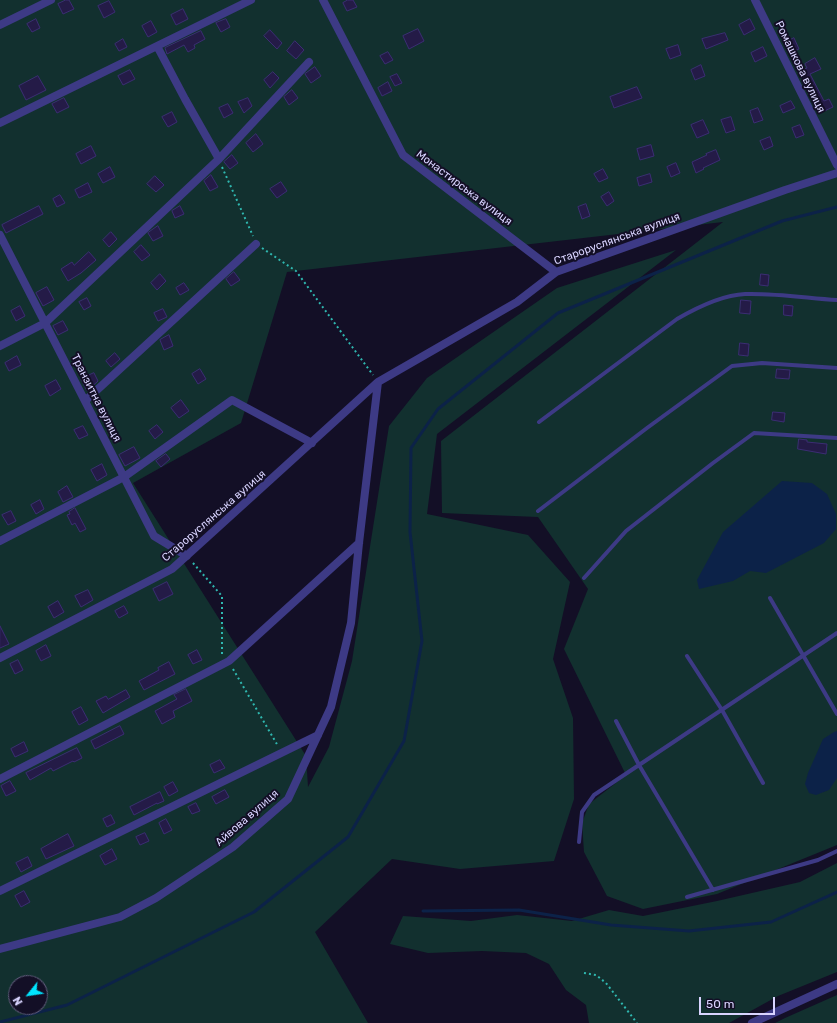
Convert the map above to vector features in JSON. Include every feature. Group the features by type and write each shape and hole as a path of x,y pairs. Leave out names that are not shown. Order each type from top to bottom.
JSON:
{"street":[{"path":"0,25 51,0"},
{"path":"0,123 251,0"},
{"name":"Монастирська вулиця","path":"323,0 403,155 556,272"},
{"name":"Ромашкова вулиця","path":"755,0 837,165"},
{"path":"157,46 219,159"},
{"path":"0,346 45,323 219,159 309,62"},
{"name":"Староруслянська вулиця","path":"0,658 172,569 378,382 517,302 556,272 785,190 837,174"},
{"name":"Транзитна вулиця","path":"0,235 2,245 45,323 154,536 187,556"},
{"path":"85,401 256,244"},
{"path":"0,779 225,663 359,543 378,382"},
{"path":"0,542 124,477 232,400 312,443"},
{"name":"Айвова вулиця","path":"0,949 120,917 156,898 234,847 288,799 331,707 351,623 359,543"},
{"path":"0,891 318,735"},
{"path":"752,1023 837,984"}],"lane":[{"path":"539,422 676,319 697,307 721,299 744,294 837,300"},
{"path":"538,511 732,366 762,363 837,368"},
{"path":"584,578 626,531 754,433 837,438"},
{"path":"770,598 837,714"},
{"path":"578,842 582,812 594,795 837,633"},
{"path":"687,656 722,710 763,783"},
{"path":"616,721 639,765 714,890"},
{"path":"687,897 818,860 837,851"}],"path":[{"path":"219,159 256,244 296,271 378,382"},
{"path":"187,556 222,596 225,663 282,752"},
{"path":"584,973 596,975 606,983 637,1023"}],"green space":[{"path":"0,0 837,0 837,845 717,894 643,909 607,896 584,852 582,823 589,804 626,775 564,649 588,589 538,517 442,513 441,441 723,222 287,272 241,423 133,483 306,756 308,787 329,747 352,661 389,426 427,378 557,288 676,250 437,434 427,514 528,535 570,582 553,659 573,718 574,799 554,861 460,869 392,859 315,932 368,1023 0,1023"},
{"path":"837,863 837,972 778,996 729,1023 589,1023 586,1005 566,990 549,964 526,953 482,951 428,953 390,944 403,916 471,921 517,915 572,921 609,910 643,916 800,882"},
{"path":"837,995 837,1023 775,1023 785,1018"}],"water":[{"path":"782,481 812,483 827,494 836,514 836,529 824,543 766,573 750,571 733,581 699,589 697,580 723,532"},
{"path":"837,731 837,778 829,790 816,795 809,793 805,784 808,773 823,739"}],"building":[{"path":"69,0 74,9 63,14 58,4"},
{"path":"348,0 353,0 357,7 347,11 343,3"},
{"path":"109,1 115,12 104,18 98,6"},
{"path":"183,9 188,19 176,25 171,15"},
{"path":"36,19 40,28 32,32 27,24"},
{"path":"226,19 230,27 221,32 216,23"},
{"path":"750,19 755,29 744,35 739,25"},
{"path":"151,21 157,32 148,37 142,26"},
{"path":"418,29 424,41 409,49 403,36"},
{"path":"270,30 282,43 277,49 264,36"},
{"path":"201,31 205,39 194,45 195,48 188,52 184,45 167,54 165,48"},
{"path":"725,33 728,40 706,49 702,39"},
{"path":"794,38 799,49 790,53 785,43"},
{"path":"123,39 127,47 119,51 115,44"},
{"path":"295,41 304,50 296,59 287,51"},
{"path":"678,45 681,55 670,59 666,49"},
{"path":"763,47 767,56 755,62 751,53"},
{"path":"388,52 393,60 385,64 380,56"},
{"path":"815,58 821,69 810,74 824,101 829,99 833,107 820,113 800,71 807,68 805,64"},
{"path":"701,65 705,76 695,80 691,70"},
{"path":"315,67 321,76 311,83 305,74"},
{"path":"130,70 135,79 123,85 118,76"},
{"path":"273,72 279,78 270,88 264,80"},
{"path":"397,74 402,83 395,86 390,77"},
{"path":"38,76 46,90 26,100 19,86"},
{"path":"388,82 392,91 382,96 378,88"},
{"path":"637,87 642,98 614,108 610,97"},
{"path":"292,90 298,98 289,105 284,97"},
{"path":"64,98 69,107 57,113 52,104"},
{"path":"248,98 252,106 244,113 238,102"},
{"path":"791,101 795,108 783,113 780,106"},
{"path":"228,104 233,113 224,118 219,108"},
{"path":"758,108 763,120 754,123 750,111"},
{"path":"172,112 177,122 168,127 162,117"},
{"path":"731,117 735,130 726,133 721,120"},
{"path":"703,120 709,133 697,138 691,125"},
{"path":"800,125 804,135 796,138 792,128"},
{"path":"256,134 263,144 253,152 246,143"},
{"path":"770,137 773,146 764,150 760,141"},
{"path":"651,145 654,156 640,160 637,149"},
{"path":"91,146 96,156 81,164 76,154"},
{"path":"716,150 720,160 696,173 692,162"},
{"path":"232,155 238,163 230,169 224,162"},
{"path":"676,163 680,173 671,177 667,167"},
{"path":"110,167 115,177 103,183 98,174"},
{"path":"603,169 608,178 599,182 594,174"},
{"path":"650,174 652,182 639,186 637,178"},
{"path":"211,175 218,187 210,191 204,181"},
{"path":"155,176 164,185 156,192 147,184"},
{"path":"281,182 287,191 277,198 270,189"},
{"path":"88,183 92,192 79,198 75,190"},
{"path":"609,192 614,201 607,206 601,197"},
{"path":"60,195 65,203 57,207 53,199"},
{"path":"586,204 590,216 582,219 578,207"},
{"path":"39,206 43,214 6,233 2,225"},
{"path":"180,206 184,214 175,218 172,211"},
{"path":"158,226 163,236 153,241 148,233"},
{"path":"111,232 117,239 109,247 103,240"},
{"path":"141,245 150,255 142,261 134,252"},
{"path":"89,252 96,260 81,273 68,281 61,269 72,262 74,265"},
{"path":"234,272 240,280 231,286 226,279"},
{"path":"160,274 166,281 157,290 151,283"},
{"path":"761,274 769,275 768,286 760,285"},
{"path":"184,283 189,290 180,295 176,288"},
{"path":"47,287 54,300 43,306 36,293"},
{"path":"87,298 91,306 84,310 79,302"},
{"path":"741,300 751,301 750,314 740,313"},
{"path":"784,305 793,306 792,316 784,315"},
{"path":"20,306 25,316 16,321 11,311"},
{"path":"163,309 167,317 158,321 154,313"},
{"path":"63,321 68,330 58,335 53,326"},
{"path":"169,335 173,346 164,350 160,340"},
{"path":"740,343 749,344 748,356 739,355"},
{"path":"115,353 120,359 111,367 106,361"},
{"path":"17,356 21,365 9,371 5,363"},
{"path":"200,369 206,379 198,384 192,374"},
{"path":"777,369 790,370 789,379 776,378"},
{"path":"94,373 98,381 87,391 81,379"},
{"path":"56,380 61,389 50,396 45,386"},
{"path":"181,400 189,411 179,418 171,408"},
{"path":"773,412 785,413 784,422 772,420"},
{"path":"157,425 163,432 155,439 149,431"},
{"path":"83,426 88,435 79,439 74,430"},
{"path":"799,439 807,440 807,442 827,444 826,454 798,449"},
{"path":"134,447 140,458 125,466 119,455"},
{"path":"166,454 170,459 161,467 156,461"},
{"path":"102,464 107,475 97,481 91,470"},
{"path":"67,486 73,497 63,502 58,492"},
{"path":"40,500 44,509 36,514 31,505"},
{"path":"75,508 86,529 80,532 75,523 72,525 67,515 70,514 69,512"},
{"path":"11,511 16,521 8,525 2,515"},
{"path":"167,582 173,594 159,601 153,589"},
{"path":"88,590 93,600 81,607 75,596"},
{"path":"58,601 64,612 54,618 48,607"},
{"path":"124,606 128,613 119,618 115,611"},
{"path":"0,626 9,644 0,648"},
{"path":"46,645 51,656 41,661 36,651"},
{"path":"197,650 202,660 193,664 188,655"},
{"path":"18,660 23,670 15,674 10,664"},
{"path":"169,662 175,674 144,690 139,681 159,670 158,668"},
{"path":"186,689 192,701 173,711 175,717 162,724 155,711 177,699 174,695"},
{"path":"126,690 130,697 103,713 96,701 106,696 108,699"},
{"path":"81,707 88,720 79,725 72,712"},
{"path":"120,726 124,734 95,749 91,741"},
{"path":"24,742 28,751 15,757 11,749"},
{"path":"77,748 82,758 53,771 51,768 30,780 26,773"},
{"path":"220,760 225,768 214,773 210,765"},
{"path":"10,781 16,791 6,796 1,786"},
{"path":"173,782 178,791 169,796 164,787"},
{"path":"225,790 229,797 216,804 212,797"},
{"path":"160,792 164,801 134,815 130,807"},
{"path":"196,803 200,811 192,814 188,807"},
{"path":"111,815 115,823 107,827 103,819"},
{"path":"166,819 172,830 164,834 159,823"},
{"path":"145,833 149,841 140,845 136,837"},
{"path":"68,834 74,846 46,859 41,849"},
{"path":"112,849 117,859 105,865 100,856"},
{"path":"28,857 32,866 21,872 16,863"},
{"path":"24,891 30,902 21,907 15,896"}],"waterway":[{"path":"0,1022 67,1005 254,912 348,837 404,741 422,641 410,532 411,448 438,409 558,313 782,221 837,207"},
{"path":"423,911 519,910 611,925 689,931 771,922 837,892"}]}
